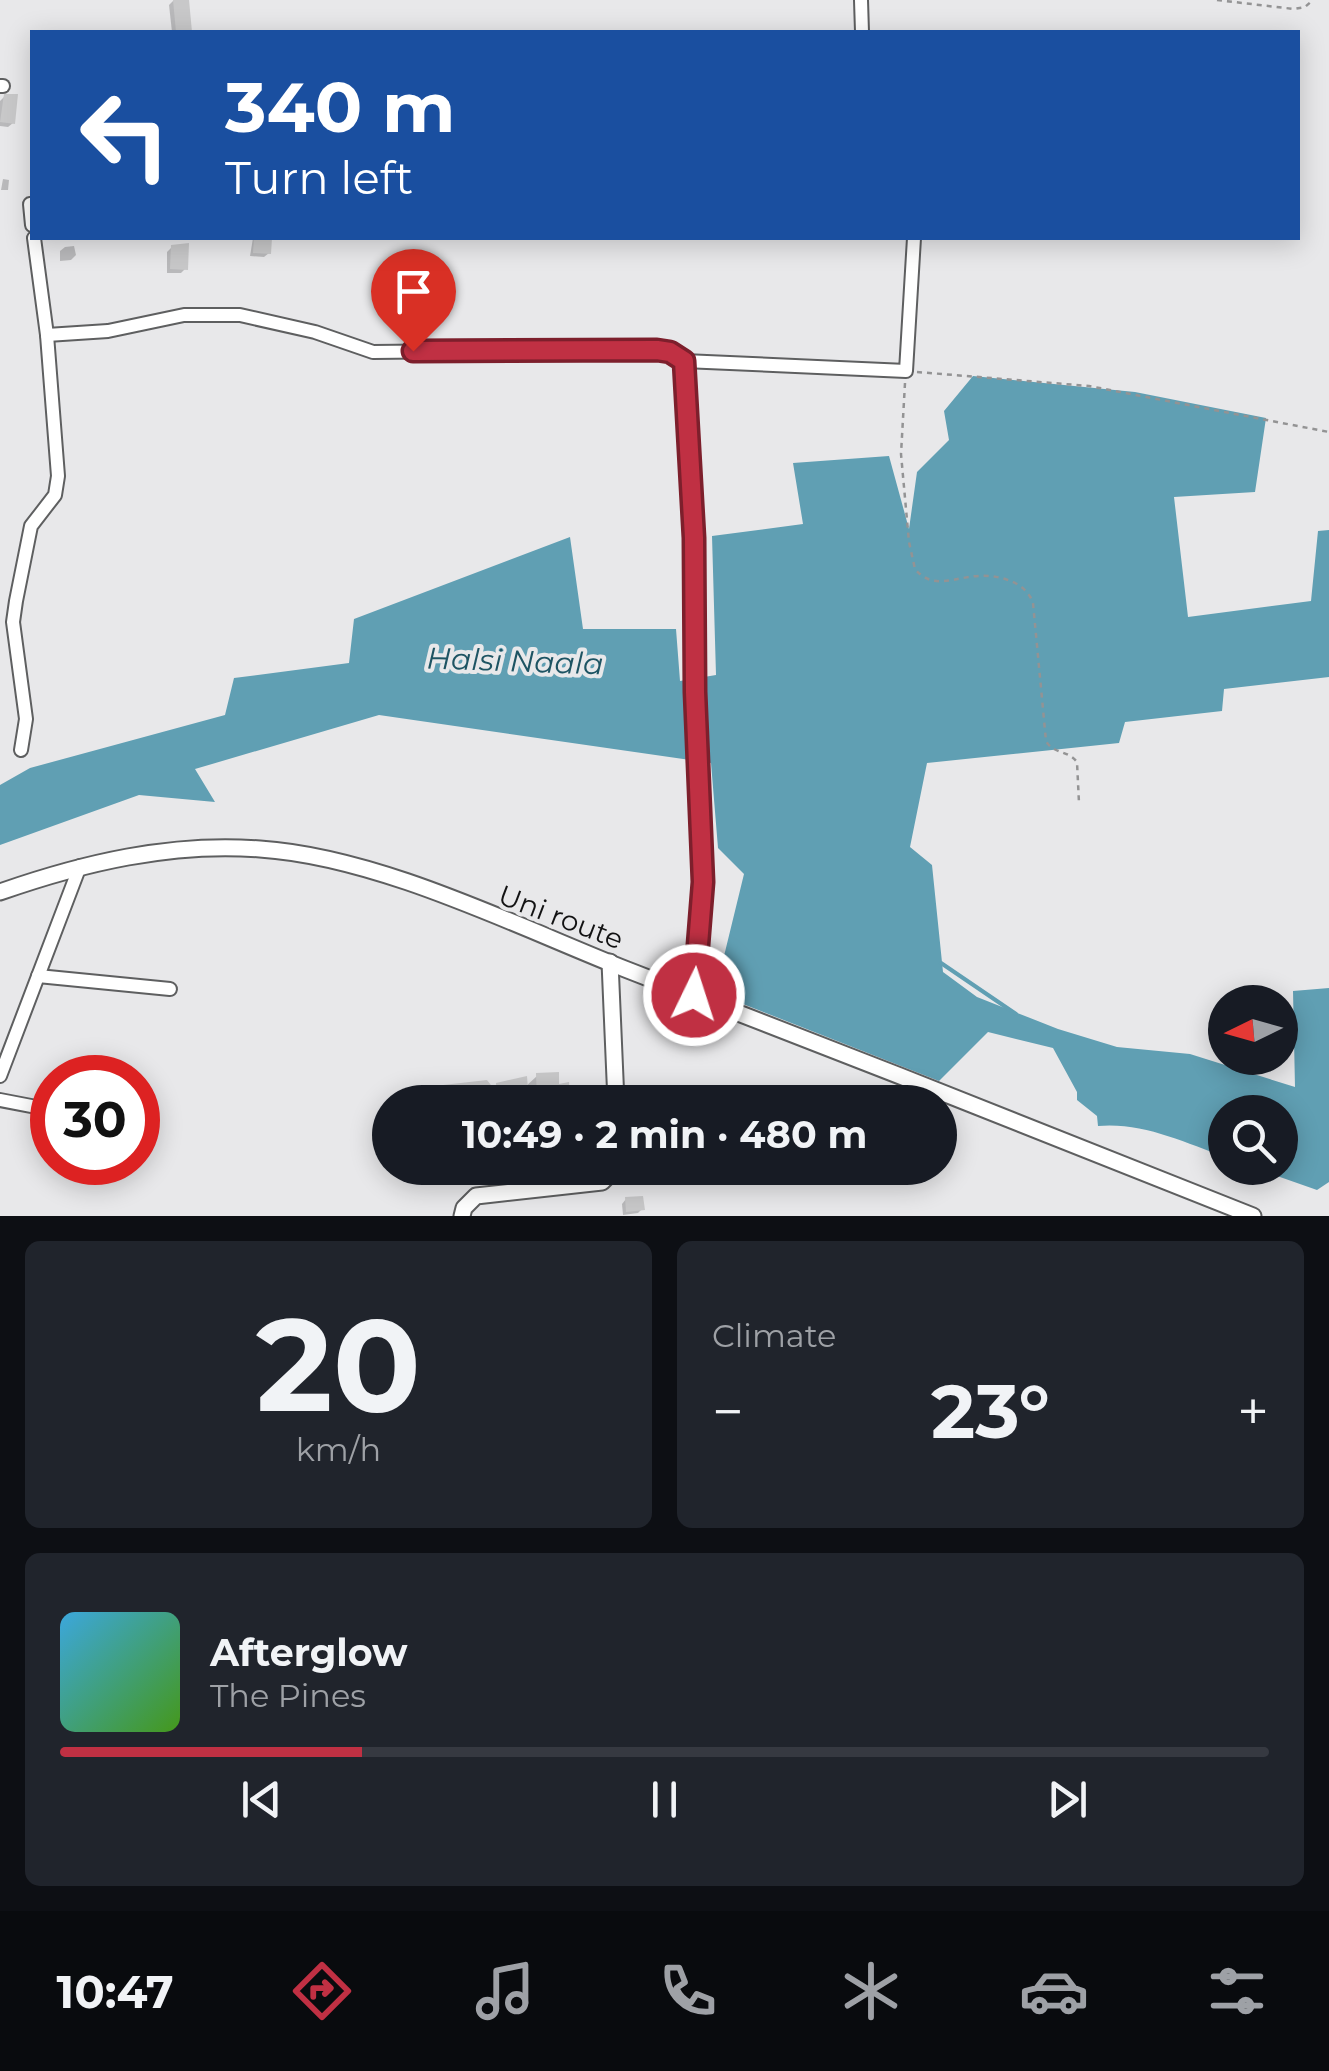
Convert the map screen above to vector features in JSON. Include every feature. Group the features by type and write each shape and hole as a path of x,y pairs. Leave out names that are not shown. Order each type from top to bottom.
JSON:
{"street":[{"path":"860,0 862,30"},
{"path":"21,750 26,719 15,612 31,526 54,495 58,476 47,335 34,240"},
{"path":"47,335 108,331 184,316 240,316 315,332 373,352 657,350 670,352 684,361 906,371 914,240"},
{"path":"684,361 694,538 695,692 703,882 694,995"},
{"name":"Uni route","path":"0,892 80,866 195,849 260,849 368,869 1253,1216"},
{"path":"0,1076 80,866"},
{"path":"610,962 615,1085"},
{"path":"38,976 170,988"},
{"path":"0,1100 30,1106"},
{"path":"462,1216 476,1196 575,1185"}],"path":[{"path":"1217,0 1294,9 1312,0"},
{"path":"1079,802 1077,762 1052,748 1046,740 1033,603 1026,588 980,576 931,581 915,570 901,454 906,371 1089,386 1329,432"}],"water":[{"path":"973,376 1135,392 1266,418 1255,492 1174,497 1188,617 1311,601 1318,531 1329,530 1329,677 1224,689 1222,711 1125,722 1119,743 927,763 910,847 932,865 943,972 977,997 1058,1029 1117,1047 1190,1054 1208,1060 1208,1075 1257,1075 1295,1087 1298,991 1329,988 1329,1182 1317,1190 1298,1183 1298,1095 1208,1095 1208,1151 1147,1130 1098,1126 1097,1116 1077,1100 1077,1092 1053,1048 988,1032 939,1081 715,993 744,874 718,848 711,763 379,715 195,769 215,802 139,795 0,845 0,785 30,768 225,715 234,678 349,663 354,619 570,537 583,629 676,629 680,681 716,675 712,536 803,524 793,463 889,456 909,529 917,472 949,440 944,411"}],"building":[{"path":"173,0 189,0 192,30 176,30"},
{"path":"4,94 18,94 15,124 0,122"},
{"path":"254,240 272,240 271,254 253,253"},
{"path":"189,243 188,270 170,269 171,245"},
{"path":"559,1072 559,1084 569,1085 536,1085 536,1073"},
{"path":"527,1076 528,1085 496,1083"},
{"path":"487,1080 491,1085 443,1085"},
{"path":"643,1196 645,1210 626,1212 625,1197"}],"waterway":[{"name":"Halsi Naala","path":"941,963 1016,1014"}],"route":[{"path":"413,351 657,350 670,352 684,361 694,538 695,692 703,882 694,995"}]}
